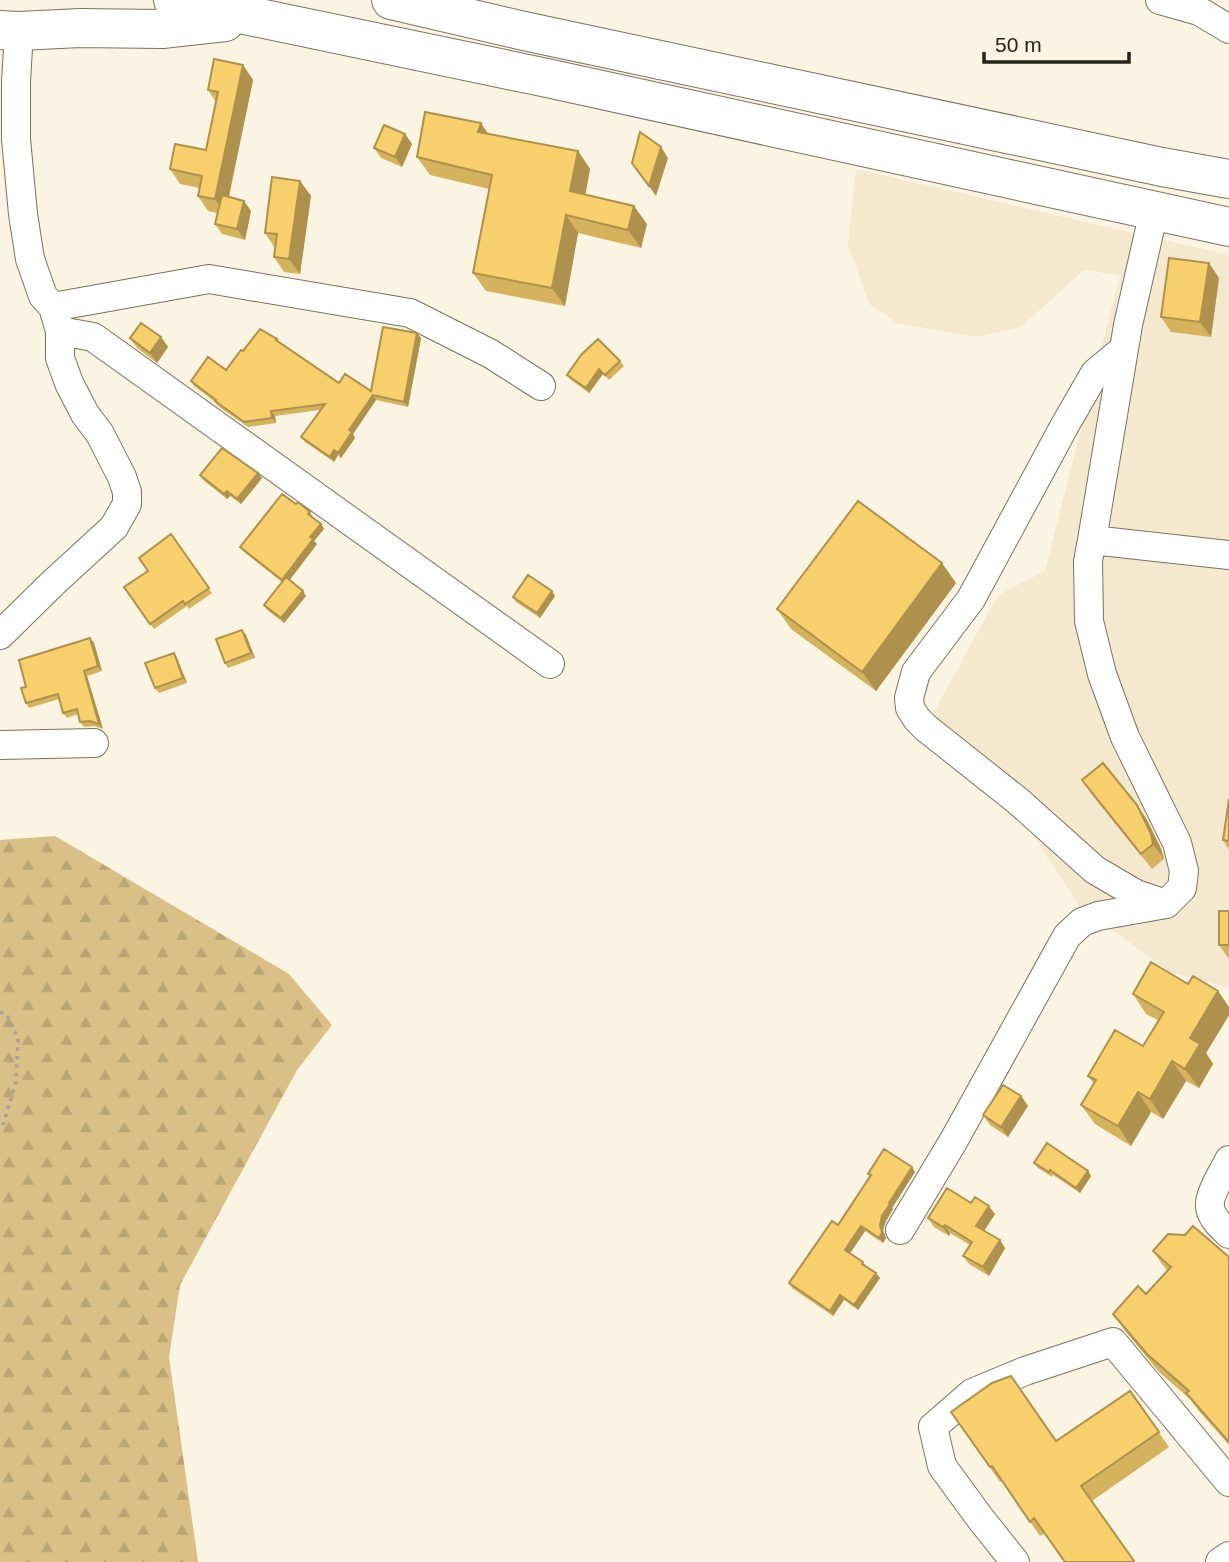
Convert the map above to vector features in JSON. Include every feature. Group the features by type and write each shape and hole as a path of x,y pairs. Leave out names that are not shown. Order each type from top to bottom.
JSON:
{"highway":[{"path":"173,0 547,78 1229,227"},
{"path":"391,0 551,37 1229,179"},
{"path":"9,31 85,14 162,29 261,19"}],"street":[{"path":"1160,0 1198,5 1229,29"},
{"path":"0,635 114,527 127,504 127,492 122,477 69,383 60,358 57,319 43,296 30,259 16,139 9,31"},
{"path":"900,1230 954,1140 1067,936 1082,922 1098,916 1166,904 1182,888 1184,871 1177,843 1125,737 1102,674 1089,621 1088,561 1124,349 1154,211"},
{"path":"57,319 209,279 410,313 491,354 541,386"},
{"path":"57,319 93,337 550,664"},
{"path":"1124,349 1095,373 971,599 916,672 909,698 910,708 926,728 1018,801 1095,870 1136,894 1166,904"},
{"path":"1092,540 1229,555"},
{"path":"0,745 94,743"},
{"path":"1229,1160 1212,1195 1210,1207 1216,1221 1229,1234"},
{"path":"1015,1562 942,1466 933,1427 972,1393 1025,1371 1113,1342 1229,1482"},
{"path":"1220,1562 1229,1556"}],"path":[{"path":"0,1012 7,1014 18,1038 16,1082 2,1125"}],"shaded area":[{"path":"856,169 1229,255 1229,988 1170,972 1079,906 1015,808 932,715 998,595 1045,571 1120,275 1084,270 1021,327 976,337 897,323 869,304 848,245"}],"green space":[{"path":"55,836 289,974 332,1025 297,1070 180,1285 169,1357 198,1562 0,1562 0,840"}],"building":[{"path":"214,59 243,65 215,199 198,196 202,176 170,169 175,144 206,150 218,92 208,90"},
{"path":"425,112 481,123 478,132 578,151 570,191 634,206 628,230 566,215 552,288 473,273 492,175 417,157"},
{"path":"384,125 405,134 395,157 374,148"},
{"path":"640,132 661,147 649,186 632,163"},
{"path":"272,177 300,181 289,259 274,257 277,234 265,233"},
{"path":"222,195 244,201 237,229 215,224"},
{"path":"1169,258 1209,263 1200,322 1161,317"},
{"path":"141,323 161,337 150,353 130,338"},
{"path":"383,327 417,333 404,402 373,395 349,430 352,432 338,453 334,450 330,457 301,437 325,404 271,411 272,418 244,422 191,381 208,357 226,370 260,329 339,383 345,374 371,391"},
{"path":"598,339 620,361 605,375 599,369 586,388 567,375 581,355"},
{"path":"222,448 258,473 237,499 227,491 224,494 200,475"},
{"path":"282,494 296,504 298,502 321,524 282,580 240,547"},
{"path":"858,501 942,563 862,672 777,609"},
{"path":"171,534 209,588 185,604 183,601 150,624 124,587 148,571 139,558"},
{"path":"528,575 552,591 537,613 513,597"},
{"path":"286,577 303,591 281,618 264,605"},
{"path":"242,630 251,653 225,663 216,639"},
{"path":"90,638 98,666 84,671 99,724 80,722 77,709 63,713 58,694 26,703 21,688 26,687 19,660"},
{"path":"174,653 183,678 155,688 145,663"},
{"path":"1103,763 1137,805 1151,834 1153,844 1141,854 1082,780"},
{"path":"1229,799 1229,841 1223,840"},
{"path":"1219,911 1229,911 1229,945 1219,945"},
{"path":"1151,962 1188,984 1193,976 1218,991 1190,1038 1200,1044 1185,1069 1172,1061 1150,1099 1138,1092 1118,1126 1081,1105 1096,1080 1088,1076 1115,1030 1143,1046 1164,1012 1133,994"},
{"path":"1003,1085 1021,1096 1001,1127 983,1115"},
{"path":"1047,1143 1088,1171 1076,1188 1050,1170 1049,1172 1034,1163"},
{"path":"884,1149 912,1167 882,1216 882,1233 879,1238 861,1226 845,1250 876,1273 854,1305 840,1295 830,1311 789,1283 832,1221 838,1225 871,1175 868,1174"},
{"path":"947,1188 971,1203 975,1197 989,1206 976,1226 1000,1240 983,1267 963,1256 972,1242 928,1218"},
{"path":"1193,1226 1229,1257 1229,1442 1186,1393 1189,1391 1147,1354 1113,1314 1138,1286 1146,1294 1171,1267 1153,1251 1168,1234 1185,1235"},
{"path":"1011,1376 1056,1441 1130,1391 1159,1432 1081,1486 1133,1562 1065,1562 1034,1518 1030,1522 951,1412 992,1383"}]}
